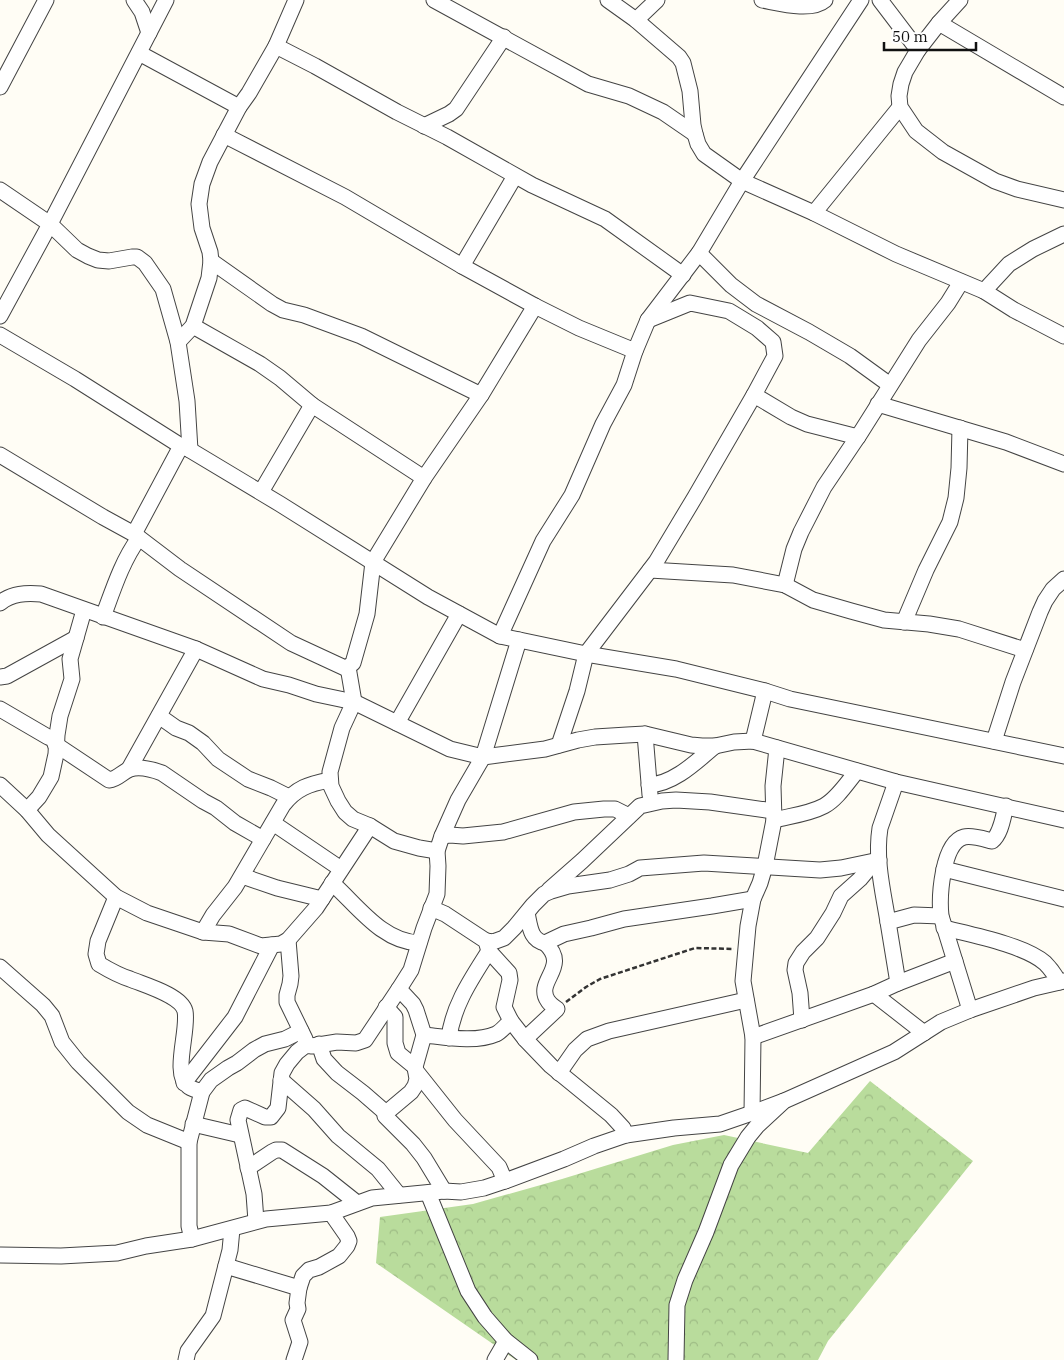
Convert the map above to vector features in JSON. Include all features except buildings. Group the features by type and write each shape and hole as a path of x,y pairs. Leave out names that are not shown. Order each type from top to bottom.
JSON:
{"street":[{"path":"0,87 46,0"},
{"path":"134,0 142,12 149,33"},
{"path":"0,316 166,0"},
{"path":"178,342 192,326 209,278 210,252 202,228 199,204 202,184 210,162 239,107 276,46 296,0"},
{"path":"434,0 588,84 629,96 663,112 695,134"},
{"path":"608,0 636,20 680,57 690,91 695,134 704,154 742,181 814,213 896,254 984,291 1014,310 1064,336"},
{"path":"636,20 657,0"},
{"path":"762,0 805,6 821,3 825,0"},
{"path":"500,636 543,541 572,495 603,424 624,385 648,320 699,253 742,181 861,0"},
{"path":"880,0 918,50"},
{"path":"960,0 918,50 905,72 899,96 900,107 916,131 943,152 996,181 1064,200"},
{"path":"939,23 1064,97"},
{"path":"424,126 456,109 504,37"},
{"path":"276,46 532,185 604,219 683,274"},
{"path":"139,53 239,107"},
{"path":"814,213 900,107"},
{"path":"224,135 345,198 535,306 579,328 636,351"},
{"path":"462,266 515,176"},
{"path":"0,190 50,224 77,250 98,260 109,261 132,257 145,262 163,289 178,342 187,402 185,448 137,536 103,617"},
{"path":"984,291 1009,264 1033,249 1064,234"},
{"path":"699,253 730,285 756,304 842,351 890,386"},
{"path":"211,262 283,310 304,315 361,336 481,395"},
{"path":"785,585 794,549 824,487 920,340 961,282"},
{"path":"559,745 577,691 586,654 650,570 695,497 775,356 773,342 757,328 729,311 690,303 648,320"},
{"path":"348,668 353,663 367,614 373,562 424,478 481,395 535,306"},
{"path":"192,326 260,364 312,405 424,478"},
{"path":"0,335 261,492 428,597 500,636 586,654 676,669 790,699 1064,756"},
{"path":"754,395 791,417 807,424 858,437"},
{"path":"878,404 1006,442 1064,464"},
{"path":"261,492 312,405"},
{"path":"904,622 926,570 950,522 956,498 960,428"},
{"path":"0,455 137,536 180,569 291,642 348,668"},
{"path":"650,570 733,575 785,585 813,600 884,620 959,629 1025,650"},
{"path":"994,741 1025,650 1045,601 1053,589 1064,579"},
{"path":"0,603 5,599 22,593 41,594 196,649 263,679 316,694 354,702 450,749 483,757 545,749 596,737 645,734 690,745 715,746 753,740 896,782 1064,820"},
{"path":"27,810 39,797 51,777 56,754 60,716 72,679 70,659 84,610"},
{"path":"398,723 459,614"},
{"path":"0,677 7,676 76,638"},
{"path":"256,1221 254,1194 240,1135 238,1120 241,1110 245,1108 266,1117 271,1117 278,1108 282,1073 297,1052 313,1045 337,1042 356,1044 365,1040 411,970 437,894 439,844 458,800 483,757 519,640"},
{"path":"0,709 56,742 109,780 118,778 130,769 196,649"},
{"path":"348,668 354,702 342,728 330,772 331,786 344,812 394,841 420,848 439,844 450,835 470,836 503,832 574,812 604,809 615,810 629,816"},
{"path":"753,740 765,691"},
{"path":"159,716 203,743 218,759 248,779 289,797"},
{"path":"645,734 650,804"},
{"path":"649,784 657,784 670,779 715,746"},
{"path":"752,1113 753,1037 743,981 753,899 765,866 774,815 773,786 777,748"},
{"path":"130,769 138,768 162,773 263,839"},
{"path":"449,1038 451,1025 462,995 488,946 504,938 544,894 640,806 676,800 710,802 774,815 811,811 825,806 857,771"},
{"path":"203,932 213,915 235,888 289,797 302,787 330,780"},
{"path":"896,782 880,828 877,861 898,983"},
{"path":"0,785 27,810 48,835 116,898 147,914 203,932 229,934 261,946 281,944 288,940 316,908 370,826"},
{"path":"970,1010 942,922 940,903 943,874 952,846 957,840 966,836 994,840 1006,806"},
{"path":"273,823 341,869"},
{"path":"544,894 568,886 610,880 640,868 704,863 820,870 877,861"},
{"path":"802,1020 800,993 795,970 796,963 803,952 817,938 841,896 877,861"},
{"path":"944,869 1064,899"},
{"path":"242,876 277,888 322,899"},
{"path":"332,883 373,924 406,941 419,943"},
{"path":"116,898 98,942 96,954 99,964 129,979 149,985 179,1002 185,1010 181,1078 188,1087 202,1092"},
{"path":"545,943 564,934 624,919 753,899"},
{"path":"432,908 451,918 488,946 510,973 504,1007 511,1021 524,1038 551,1066 612,1115 623,1128 626,1135"},
{"path":"524,1038 557,1009 548,1002 545,995 545,986 556,958 552,949 545,943 537,940 531,931 527,913"},
{"path":"0,1255 61,1256 117,1253 146,1246 192,1239 266,1219 331,1213 372,1198 428,1192 461,1192 484,1188 626,1135 720,1124 752,1113 894,1052 941,1022 1034,988 1062,982 1044,962 1028,953 942,922 914,915 888,922"},
{"path":"288,940 291,976 287,1002 304,1036 337,1073 386,1113 387,1119 413,1144 424,1158 444,1191"},
{"path":"184,1083 235,1018 272,945"},
{"path":"753,1037 874,994 955,961"},
{"path":"0,967 43,1005 52,1016 62,1042 78,1062 128,1112 147,1125 189,1142"},
{"path":"386,1113 411,1092 415,1086 417,1079 416,1069 424,1034 413,1004 398,989"},
{"path":"874,994 924,1032"},
{"path":"559,1073 575,1050 587,1039 609,1032 746,1000"},
{"path":"386,1008 394,1017 395,1043 398,1053 416,1069 455,1120 499,1167 505,1181"},
{"path":"424,1034 449,1038 482,1038 497,1034 511,1021"},
{"path":"192,1239 188,1226 189,1142 192,1124 202,1092 211,1080 254,1050 301,1031"},
{"path":"281,1080 314,1110 338,1136 378,1169 399,1195"},
{"path":"676,1360 677,1305 679,1297 706,1232 724,1181 731,1165 748,1137 784,1100"},
{"path":"192,1124 240,1135"},
{"path":"248,1168 272,1152 282,1150 323,1176 357,1203"},
{"path":"428,1192 468,1291 485,1317 506,1341 530,1360"},
{"path":"294,1360 300,1342 294,1320 298,1308 299,1288 303,1276 305,1273 339,1256 349,1241 331,1213"},
{"path":"186,1360 188,1351 213,1316 230,1250 232,1229"},
{"path":"226,1266 299,1288"},
{"path":"496,1360 506,1341"}],"path":[{"path":"557,1009 600,979 695,948 746,949"}],"green space":[{"path":"870,1081 973,1161 828,1341 818,1360 516,1360 376,1263 380,1217 473,1204 673,1145 724,1135 808,1153"}]}
